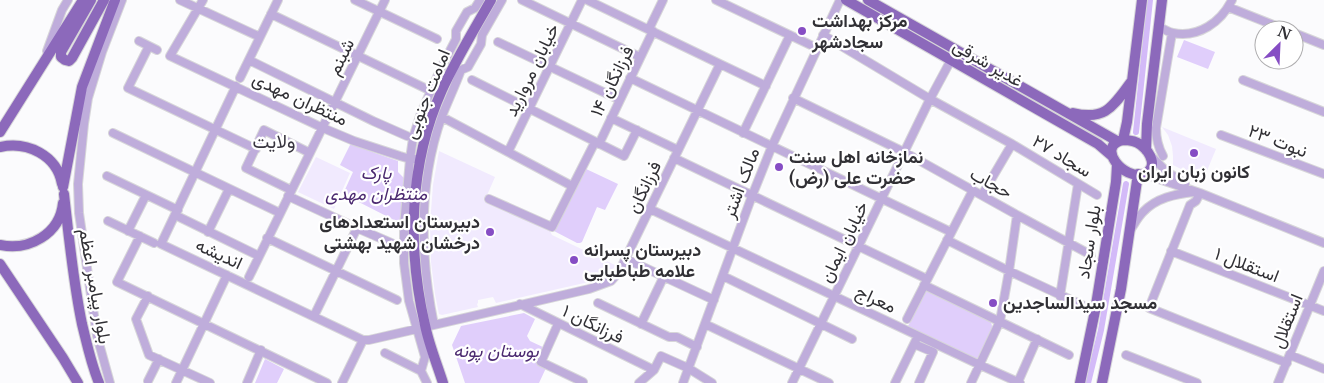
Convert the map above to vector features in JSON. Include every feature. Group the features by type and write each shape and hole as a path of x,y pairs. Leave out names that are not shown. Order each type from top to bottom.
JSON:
{"main road":[{"path":"0,132 83,0"},
{"path":"91,0 62,52 61,57 64,60 72,58 104,0"},
{"name":"بلوار پیامبر اعظم","path":"99,383 86,343 77,296 69,245 64,191 82,87 116,0"},
{"name":"امامت جنوبی","path":"444,383 425,327 417,288 413,239 415,198 421,155 432,115 462,48 491,0"},
{"name":"غدیر شرقی","path":"846,0 1098,144 1115,160"},
{"name":"غدیر شرقی","path":"868,0 1062,111 1120,140"},
{"path":"1142,0 1127,122 1120,140 1113,145 1111,150 1115,160 1123,170 1141,174 1150,170 1152,164 1148,152 1147,124 1162,0"},
{"path":"1062,111 1087,116 1102,114 1118,100 1132,81"},
{"path":"1120,140 1140,144 1148,152"},
{"path":"0,147 10,145 26,146 41,153 53,164 61,178 64,191 63,210 56,224 46,235 32,243 17,246 0,245"},
{"name":"بلوار سجاد","path":"1080,383 1092,328 1116,182 1115,160"},
{"path":"1102,383 1141,174"},
{"path":"0,264 78,383"}],"street":[{"path":"42,67 62,10 68,0"},
{"path":"110,383 97,336 79,213 78,184 88,98 102,52 122,0"},
{"path":"180,0 260,37"},
{"path":"198,8 203,0"},
{"path":"240,78 278,0"},
{"path":"355,0 437,39"},
{"name":"شبنم","path":"248,277 385,0"},
{"path":"421,155 413,138 421,113 440,68 456,39 456,30 467,12 475,8 480,0"},
{"path":"421,155 442,118 461,70 468,67 481,44 482,34 502,0"},
{"path":"522,0 640,57"},
{"name":"خیابان مروارید","path":"508,152 582,0"},
{"path":"587,0 766,86"},
{"name":"فرزانگان ۱۴","path":"489,198 552,227 572,186 620,100 663,0"},
{"path":"716,0 817,48"},
{"name":"مالک اشتر","path":"683,383 772,146 840,0"},
{"path":"1158,26 1172,33 1202,31 1213,24 1230,4 1262,20"},
{"name":"منتظران مهدی","path":"198,8 170,56 323,128 363,144 421,155"},
{"path":"271,14 431,91"},
{"path":"461,21 474,28"},
{"path":"1163,156 1159,150 1156,128 1172,33"},
{"path":"743,133 790,35"},
{"name":"سجاد ۲۷","path":"823,35 930,99 1097,194"},
{"path":"1304,37 1324,45"},
{"path":"138,41 158,50"},
{"path":"498,42 620,100"},
{"path":"149,46 128,88 256,149"},
{"path":"462,48 474,54"},
{"path":"249,60 407,136"},
{"name":"خیابان ایمان","path":"792,383 930,99 951,60"},
{"name":"فرزانگان","path":"425,327 606,284 616,277 720,64"},
{"path":"630,78 951,232"},
{"path":"472,80 624,156 637,130"},
{"path":"1243,80 1324,112"},
{"name":"اندیشه","path":"236,86 161,244 363,340"},
{"name":"حجاب","path":"794,98 904,152 1018,214 1000,321 971,383"},
{"path":"442,118 572,186"},
{"path":"611,118 678,150"},
{"path":"310,152 264,130 246,168 356,228 396,245"},
{"path":"113,133 280,213"},
{"name":"نبوت ۲۳","path":"1222,135 1324,174"},
{"path":"982,195 1012,144"},
{"path":"1148,152 1166,171 1199,192"},
{"path":"674,158 858,247 1000,321 1069,354"},
{"path":"1141,174 1199,192 1324,243"},
{"path":"107,176 146,195 208,232 258,256"},
{"path":"1060,296 1078,184"},
{"path":"208,232 229,189"},
{"path":"907,319 973,190"},
{"path":"1130,230 1143,212 1156,202 1181,193 1199,192"},
{"path":"1199,192 1196,201 1190,205 1148,308 1212,333 1288,359 1324,368"},
{"path":"128,230 146,195"},
{"name":"معراج","path":"650,209 834,296 916,340 1019,382"},
{"path":"1018,214 1090,255"},
{"path":"108,220 154,243"},
{"path":"314,316 356,228"},
{"path":"140,236 117,282 327,383"},
{"path":"267,238 397,300"},
{"path":"947,240 1082,305"},
{"name":"استقلال ۱","path":"1171,251 1324,311"},
{"path":"626,259 714,300"},
{"name":"استقلال","path":"1278,383 1324,271"},
{"path":"176,383 227,275"},
{"path":"641,324 664,276"},
{"path":"723,276 852,339"},
{"path":"148,296 136,319 149,355 210,383"},
{"path":"598,303 669,338 676,337 696,347"},
{"name":"فرزانگان ۱","path":"520,304 654,370"},
{"path":"558,324 541,362 582,383"},
{"path":"705,324 829,383"},
{"path":"342,383 363,340 425,327 425,357 421,371"},
{"path":"1019,382 1037,339"},
{"path":"895,383 916,340 933,352 919,383"},
{"path":"247,383 261,350"},
{"path":"385,353 421,371 427,383"},
{"path":"1126,355 1193,382"},
{"path":"639,383 654,370 660,356 688,368 712,383"},
{"path":"148,381 159,359"}],"shaded area":[{"name":"کانون زبان ایران","path":"1162,127 1216,149 1204,178 1201,179 1173,165 1172,146 1168,135"},
{"name":"دبیرستان استعدادهای درخشان شهید بهشتی","path":"439,151 495,177 485,200 549,229 552,235 615,265 612,272 602,279 496,303 493,297 478,300 478,307 442,315 439,314 431,262 430,224 433,185"},
{"path":"316,157 350,173 334,209 298,192"}],"green space":[{"path":"1184,40 1215,52 1208,69 1177,57"},
{"name":"پارک منتظران مهدی","path":"351,143 398,161 398,172 405,179 402,224 343,194 353,172 340,165"},
{"path":"584,168 618,184 605,210 597,207 582,242 577,243 554,231 554,229"},
{"path":"926,290 991,322 993,330 980,357 974,359 908,326"},
{"name":"بوستان پونه","path":"524,313 535,319 527,336 530,341 545,348 538,364 546,368 539,383 465,383 452,345 461,326"},
{"path":"265,359 284,369 277,383 255,383"}],"waterway":[{"path":"1136,132 1150,0"},
{"path":"1088,383 1101,330 1126,184"}],"place":[{"name":"مرکز بهداشت سجادشهر","path":"802,31"},
{"name":"کانون زبان ایران","path":"1194,153"},
{"name":"نمازخانه اهل سنت حضرت علی (رض)","path":"779,167"},
{"name":"دبیرستان استعدادهای درخشان شهید بهشتی","path":"490,232"},
{"name":"دبیرستان پسرانه علامه طباطبایی","path":"574,260"},
{"name":"مسجد سیدالساجدین","path":"993,303"}],"district":[{"name":"ولایت","path":"274,141"}]}
